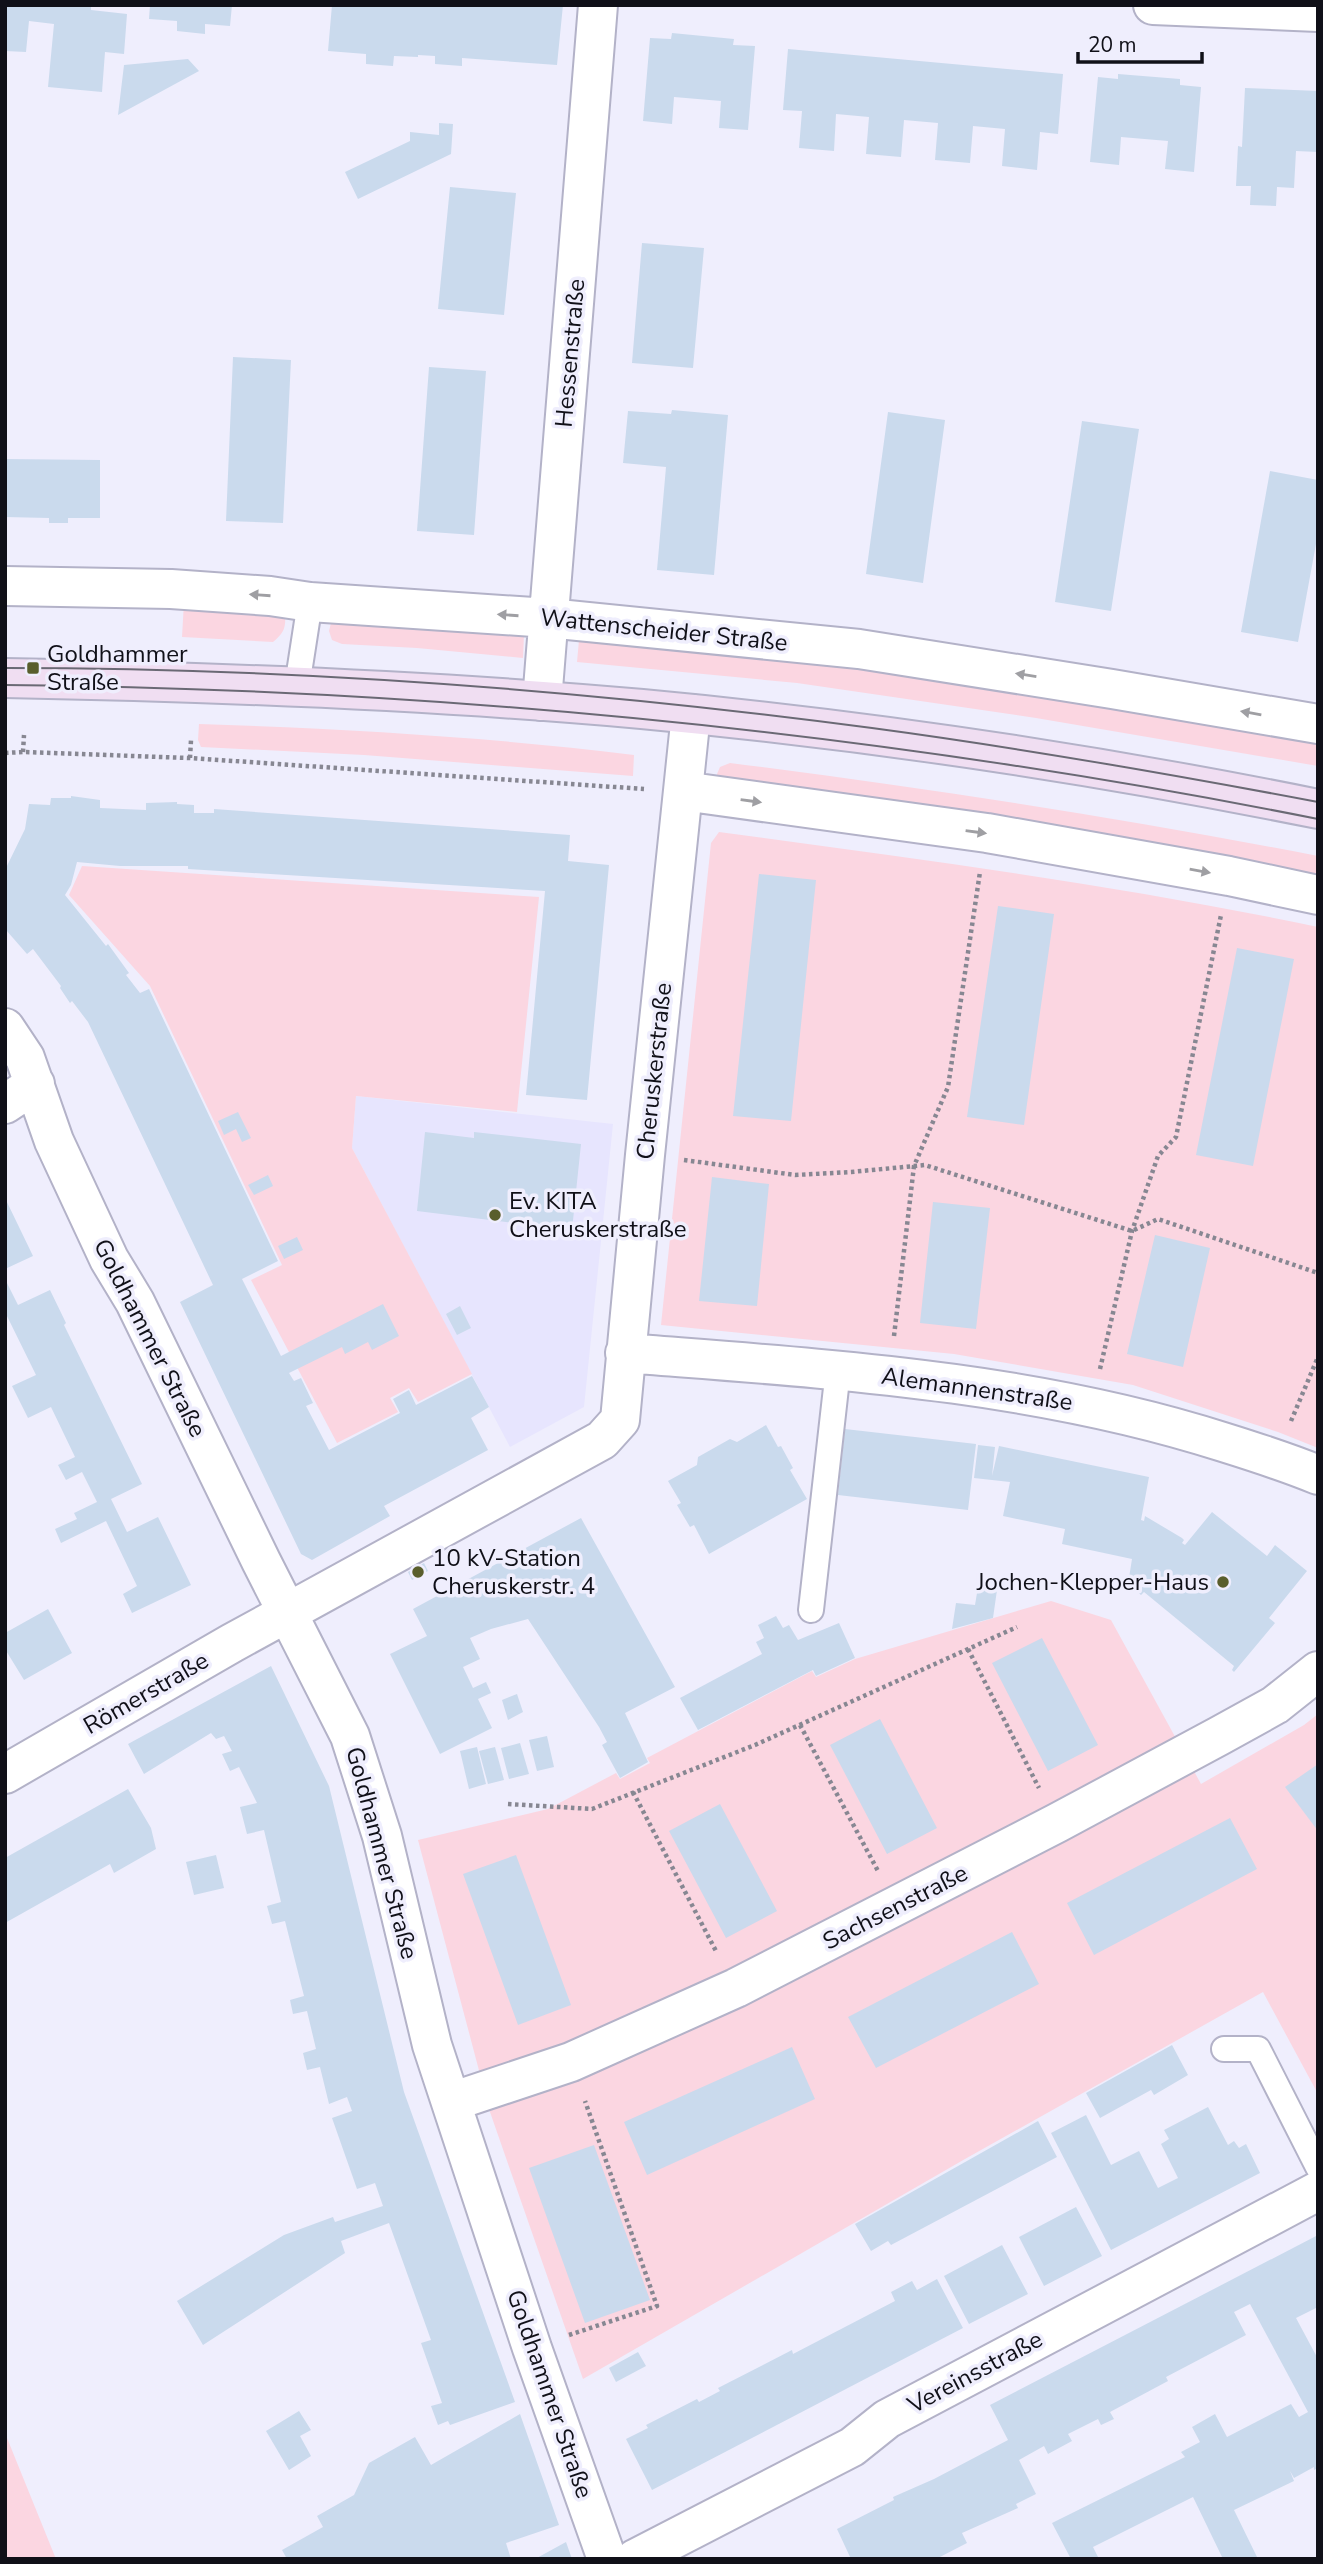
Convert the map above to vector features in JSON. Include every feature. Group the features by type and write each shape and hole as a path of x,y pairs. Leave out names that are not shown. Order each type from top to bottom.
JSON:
{"main road":[{"path":"5,678 297,686 542,701 691,714 1029,758 1318,809"}],"street":[{"name":"Hessenstraße","path":"542,701 598,5"},
{"path":"1153,5 1318,12"},
{"name":"Wattenscheider Straße","path":"5,586 171,589 270,596 310,602 548,618 859,649 1318,724"},
{"name":"Cheruskerstraße","path":"287,1613 602,1440 620,1420 691,714"},
{"path":"683,791 987,833 1229,876 1318,895"},
{"name":"Goldhammer Straße","path":"5,1028 25,1058 20,1094 54,1141 103,1247 135,1302 287,1613 350,1735 382,1836 432,2045 532,2348 607,2559"},
{"name":"Alemannenstraße","path":"625,1353 889,1375 1091,1406 1184,1430 1275,1458 1318,1475"},
{"name":"Römerstraße","path":"5,1774 287,1613"},
{"name":"Sachsenstraße","path":"451,2102 571,2062 736,1989 1057,1823 1275,1705 1318,1671"},
{"name":"Vereinsstraße","path":"635,2559 852,2447 887,2418 1318,2191"}],"lane":[{"path":"297,686 310,602"},
{"path":"811,1610 838,1370"},
{"path":"1224,2049 1258,2049 1318,2167"}],"path":[{"path":"23,752 24,735"},
{"path":"190,758 191,740"},
{"path":"5,754 23,752 190,758 683,791"},
{"path":"889,1375 914,1166 948,1087 987,833"},
{"path":"1091,1406 1132,1231 1158,1156 1176,1137 1229,876"},
{"path":"645,1154 796,1175 925,1165 1132,1231 1158,1219 1318,1273"},
{"path":"1275,1458 1318,1357"},
{"path":"508,1804 592,1809 755,1745 1017,1627"},
{"path":"968,1649 1057,1823"},
{"path":"800,1725 897,1906"},
{"path":"633,1792 736,1989"},
{"path":"532,2348 657,2305 571,2062"}],"shaded area":[{"path":"184,602 285,614 285,627 273,642 182,637"},
{"path":"343,620 524,635 523,658 342,644 332,640 329,631 331,623"},
{"path":"579,640 798,661 1036,694 1295,738 1318,743 1318,766 1036,718 797,683 577,662"},
{"path":"199,724 417,735 634,755 633,776 364,755 201,747 198,740"},
{"path":"730,763 1025,805 1318,856 1318,878 719,782 717,774 720,767"},
{"path":"719,832 1094,886 1318,927 1318,1448 1278,1432 1133,1385 954,1354 661,1325 711,843"},
{"path":"82,866 539,897 517,1112 356,1096 352,1148 472,1374 418,1402 409,1388 390,1398 398,1412 337,1443 251,1280 282,1265 150,986 69,895"},
{"name":"Ev. KITA Cheruskerstraße","path":"356,1096 613,1124 584,1407 510,1447 352,1148"},
{"path":"1051,1601 1111,1620 1201,1784 1304,1725 1318,1714 1318,2094 1263,1992 965,2159 583,2379 490,2112 418,1840 548,1809 616,1773 620,1779 650,1763 647,1758 812,1671 816,1677 855,1659"},
{"path":"5,2433 56,2559 5,2559"}],"building":[{"path":"5,5 91,5 91,10 127,14 124,54 105,52 102,92 48,87 54,24 29,21 26,52 5,51"},
{"path":"150,5 232,5 230,26 205,24 205,34 177,31 177,21 149,19"},
{"path":"332,5 563,5 557,65 462,58 462,66 435,64 435,56 418,55 394,56 393,66 366,64 366,54 328,51"},
{"path":"672,33 734,39 733,45 755,46 748,130 719,128 721,101 674,97 672,124 643,121 650,38 671,39"},
{"path":"788,49 1063,74 1058,134 1040,132 1037,170 1002,166 1005,129 973,126 970,163 935,160 938,123 904,120 901,157 866,154 869,117 836,114 834,151 799,148 802,111 783,110"},
{"path":"188,59 199,71 118,115 124,65"},
{"path":"1118,74 1180,79 1180,85 1201,87 1194,172 1165,169 1168,141 1121,137 1119,165 1090,162 1098,77 1118,79"},
{"path":"1245,88 1318,91 1318,152 1296,151 1294,188 1277,187 1276,206 1250,205 1251,186 1236,186 1238,146 1242,147"},
{"path":"439,123 453,124 451,154 358,199 345,172 410,141 410,132 439,135"},
{"path":"450,187 516,193 504,315 438,309"},
{"path":"642,243 704,248 693,368 632,363"},
{"path":"233,357 291,360 283,523 226,521"},
{"path":"429,367 486,371 474,535 417,531"},
{"path":"672,410 728,415 714,575 657,570 666,467 623,463 628,411 671,414"},
{"path":"888,412 945,420 923,583 866,574"},
{"path":"1082,421 1139,429 1111,611 1055,602"},
{"path":"5,459 100,460 100,518 68,518 68,523 49,523 49,518 5,517"},
{"path":"1270,471 1318,480 1318,533 1298,642 1241,632"},
{"path":"71,796 100,800 100,808 146,810 146,803 177,802 194,805 194,813 214,813 214,809 570,835 568,861 609,865 587,1100 526,1095 545,891 188,869 188,866 120,866 77,862 71,885 65,895 106,946 108,944 140,993 149,989 278,1261 242,1279 281,1356 383,1304 399,1336 372,1350 368,1342 345,1354 342,1347 289,1373 294,1381 301,1378 313,1403 306,1406 329,1450 400,1413 393,1399 409,1390 416,1405 472,1376 489,1407 471,1418 488,1450 384,1506 390,1516 312,1560 301,1554 180,1302 213,1285 88,1022 72,1001 70,1003 61,986 33,949 27,954 6,930 5,870 25,829 29,804 50,805 51,798"},
{"path":"759,874 816,880 791,1121 733,1116"},
{"path":"998,906 1054,914 1024,1125 967,1117"},
{"path":"1237,948 1294,959 1253,1166 1196,1155"},
{"path":"238,1112 251,1138 242,1142 236,1129 224,1135 218,1121"},
{"path":"425,1132 474,1138 474,1132 581,1144 572,1230 417,1211"},
{"path":"268,1175 273,1186 254,1195 248,1185"},
{"path":"712,1177 769,1184 757,1306 699,1301"},
{"path":"5,1198 33,1256 5,1269"},
{"path":"933,1202 990,1208 976,1329 920,1323"},
{"path":"1155,1235 1210,1248 1183,1367 1127,1354"},
{"path":"297,1237 303,1250 284,1259 278,1246"},
{"path":"5,1279 18,1305 50,1290 66,1323 64,1325 142,1484 111,1499 127,1532 158,1517 191,1585 132,1613 123,1594 137,1586 106,1521 61,1543 55,1529 77,1519 74,1513 97,1502 82,1472 66,1480 58,1465 75,1457 51,1407 28,1418 12,1386 36,1375 5,1312"},
{"path":"460,1306 471,1328 457,1335 446,1314"},
{"path":"766,1425 778,1447 781,1446 793,1468 790,1470 807,1499 709,1554 694,1525 690,1527 677,1505 681,1503 668,1481 697,1465 698,1457 730,1439 737,1442"},
{"path":"845,1429 976,1444 968,1510 838,1495"},
{"path":"978,1445 995,1447 992,1476 999,1446 1149,1477 1141,1520 1144,1521 1145,1516 1182,1538 1185,1545 1212,1512 1267,1556 1275,1545 1307,1571 1269,1618 1275,1623 1234,1672 1234,1666 1144,1592 1141,1595 1128,1584 1132,1559 1062,1544 1065,1529 1003,1516 1010,1482 974,1478"},
{"path":"581,1518 675,1687 625,1713 648,1762 620,1778 602,1745 607,1742 599,1727 528,1619 470,1638 480,1659 463,1667 473,1688 486,1682 491,1693 478,1699 492,1728 440,1754 390,1654 427,1636 413,1609"},
{"name":"10 kV-Station Cheruskerstr. 4","path":"424,1563 428,1571 412,1580 408,1572"},
{"path":"978,1587 997,1590 993,1618 952,1629 956,1603 975,1605"},
{"path":"48,1609 72,1653 24,1680 5,1649 5,1633"},
{"path":"776,1616 783,1628 789,1625 798,1640 839,1623 855,1658 816,1676 813,1670 698,1730 680,1698 762,1654 756,1642 764,1638 758,1625"},
{"path":"1042,1638 1098,1745 1048,1771 992,1663"},
{"path":"271,1666 329,1786 404,2092 515,2402 450,2425 448,2421 438,2425 431,2406 442,2403 421,2343 431,2340 389,2223 341,2241 345,2253 203,2345 177,2301 284,2235 333,2217 335,2222 383,2206 375,2183 357,2189 332,2118 352,2111 347,2097 329,2104 320,2067 307,2070 303,2053 316,2049 307,2011 293,2014 290,2000 304,1996 285,1921 272,1924 267,1906 281,1902 264,1830 247,1834 240,1807 257,1803 239,1767 230,1771 222,1754 232,1751 224,1736 216,1739 211,1733 144,1774 128,1744"},
{"path":"517,1694 523,1712 508,1720 502,1700"},
{"path":"880,1719 937,1828 887,1854 830,1745"},
{"path":"547,1736 554,1767 537,1771 529,1740"},
{"path":"520,1743 529,1774 509,1779 501,1748"},
{"path":"477,1747 486,1784 469,1789 460,1751"},
{"path":"495,1747 504,1780 488,1784 479,1751"},
{"path":"1318,1764 1318,1831 1285,1787"},
{"path":"128,1789 151,1828 156,1849 114,1873 110,1864 5,1923 5,1858"},
{"path":"720,1804 777,1911 726,1938 669,1831"},
{"path":"1230,1818 1257,1869 1094,1955 1067,1903"},
{"path":"216,1855 224,1888 194,1895 186,1862"},
{"path":"516,1855 571,2005 518,2025 463,1874"},
{"path":"1012,1932 1039,1984 876,2068 848,2017"},
{"path":"1172,2045 1188,2075 1154,2095 1151,2090 1100,2118 1086,2093"},
{"path":"792,2047 815,2099 647,2175 624,2122"},
{"path":"1208,2107 1228,2145 1234,2141 1239,2148 1246,2144 1260,2173 1111,2250 1051,2133 1086,2115 1111,2165 1139,2151 1158,2188 1178,2178 1161,2144 1169,2139 1164,2130"},
{"path":"1038,2121 1057,2157 891,2245 888,2241 871,2251 855,2224"},
{"path":"594,2145 650,2300 585,2323 529,2168"},
{"path":"1076,2207 1102,2256 1044,2286 1019,2237"},
{"path":"1318,2235 1318,2307 1296,2318 1318,2359 1318,2468 1314,2470 1314,2467 1294,2478 1290,2471 1294,2481 1234,2510 1258,2559 1223,2559 1193,2497 1093,2547 1099,2559 1071,2559 1052,2523 1185,2457 1181,2452 1200,2442 1192,2427 1215,2414 1227,2437 1291,2404 1299,2417 1308,2412 1250,2304 1234,2312 1246,2335 1166,2377 1168,2381 1110,2412 1114,2419 1101,2425 1098,2419 1068,2434 1072,2441 1048,2454 1044,2446 1019,2460 1036,2494 1016,2504 1018,2508 962,2533 967,2543 936,2559 851,2559 837,2529 894,2500 893,2497 1008,2440 990,2405"},
{"path":"1002,2245 1028,2294 969,2324 944,2276"},
{"path":"937,2279 963,2328 652,2490 626,2439 648,2428 646,2425 697,2399 699,2402 720,2391 718,2388 792,2350 793,2354 895,2301 891,2292 912,2281 917,2290"},
{"path":"638,2352 646,2366 616,2382 609,2368"},
{"path":"299,2411 311,2430 300,2436 311,2456 289,2470 266,2431"},
{"path":"520,2414 559,2525 506,2543 511,2559 287,2559 282,2550 323,2527 317,2516 354,2495 369,2463 415,2437 431,2465"},
{"path":"566,2542 572,2559 535,2559"}],"tram line":[{"path":"5,668 331,677 548,692 657,703 984,744 1318,802"},
{"path":"5,685 170,688 335,696 500,706 664,721 992,762 1318,819"}],"place":[{"name":"Goldhammer Straße","path":"33,668"},
{"name":"Ev. KITA Cheruskerstraße","path":"495,1215"},
{"name":"10 kV-Station Cheruskerstr. 4","path":"418,1572"},
{"name":"Jochen-Klepper-Haus","path":"1223,1582"}]}
